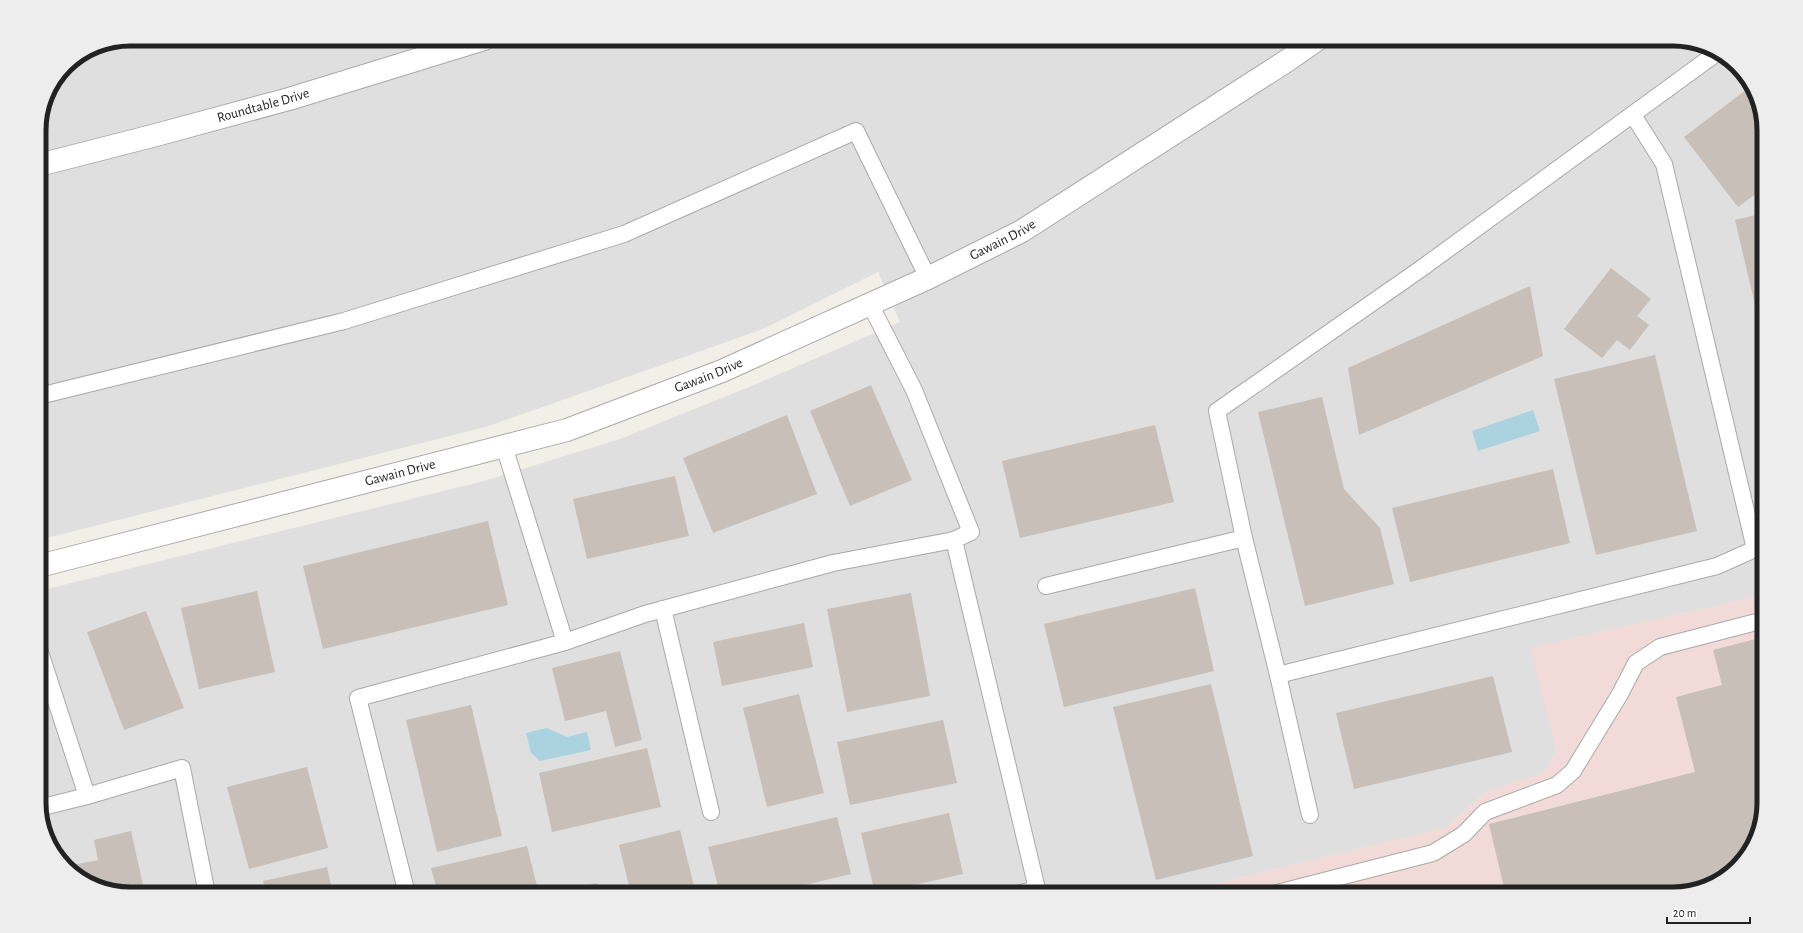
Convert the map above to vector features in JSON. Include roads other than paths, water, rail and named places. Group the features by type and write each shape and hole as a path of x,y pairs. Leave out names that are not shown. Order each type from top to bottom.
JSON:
{"street":[{"name":"Roundtable Drive","path":"46,163 156,136 281,101 461,46"},
{"name":"Gawain Drive","path":"46,564 567,430 722,372 928,278 1022,231 1308,46"}],"lane":[{"path":"1310,815 1278,675 1244,538 1218,411 1422,268 1712,56"},
{"path":"1278,675 1717,566 1755,549 1664,164 1633,115"},
{"path":"46,394 344,322 624,234 856,131 928,278"},
{"path":"405,887 358,698 565,642 663,609 833,563 954,540 971,532 914,390 870,304"},
{"path":"504,446 565,642"},
{"path":"1046,586 1244,538"},
{"path":"954,540 1037,887"},
{"path":"663,609 711,812"},
{"path":"1300,887 1433,853 1464,834 1485,812 1557,785 1573,771 1620,694 1636,663 1660,647 1757,622"},
{"path":"46,670 88,796"},
{"path":"46,806 88,796 182,768 206,887"}],"water":[{"path":"1533,410 1540,431 1478,451 1472,431"},
{"path":"547,728 567,737 587,732 591,750 540,761 531,753 526,733"}]}
